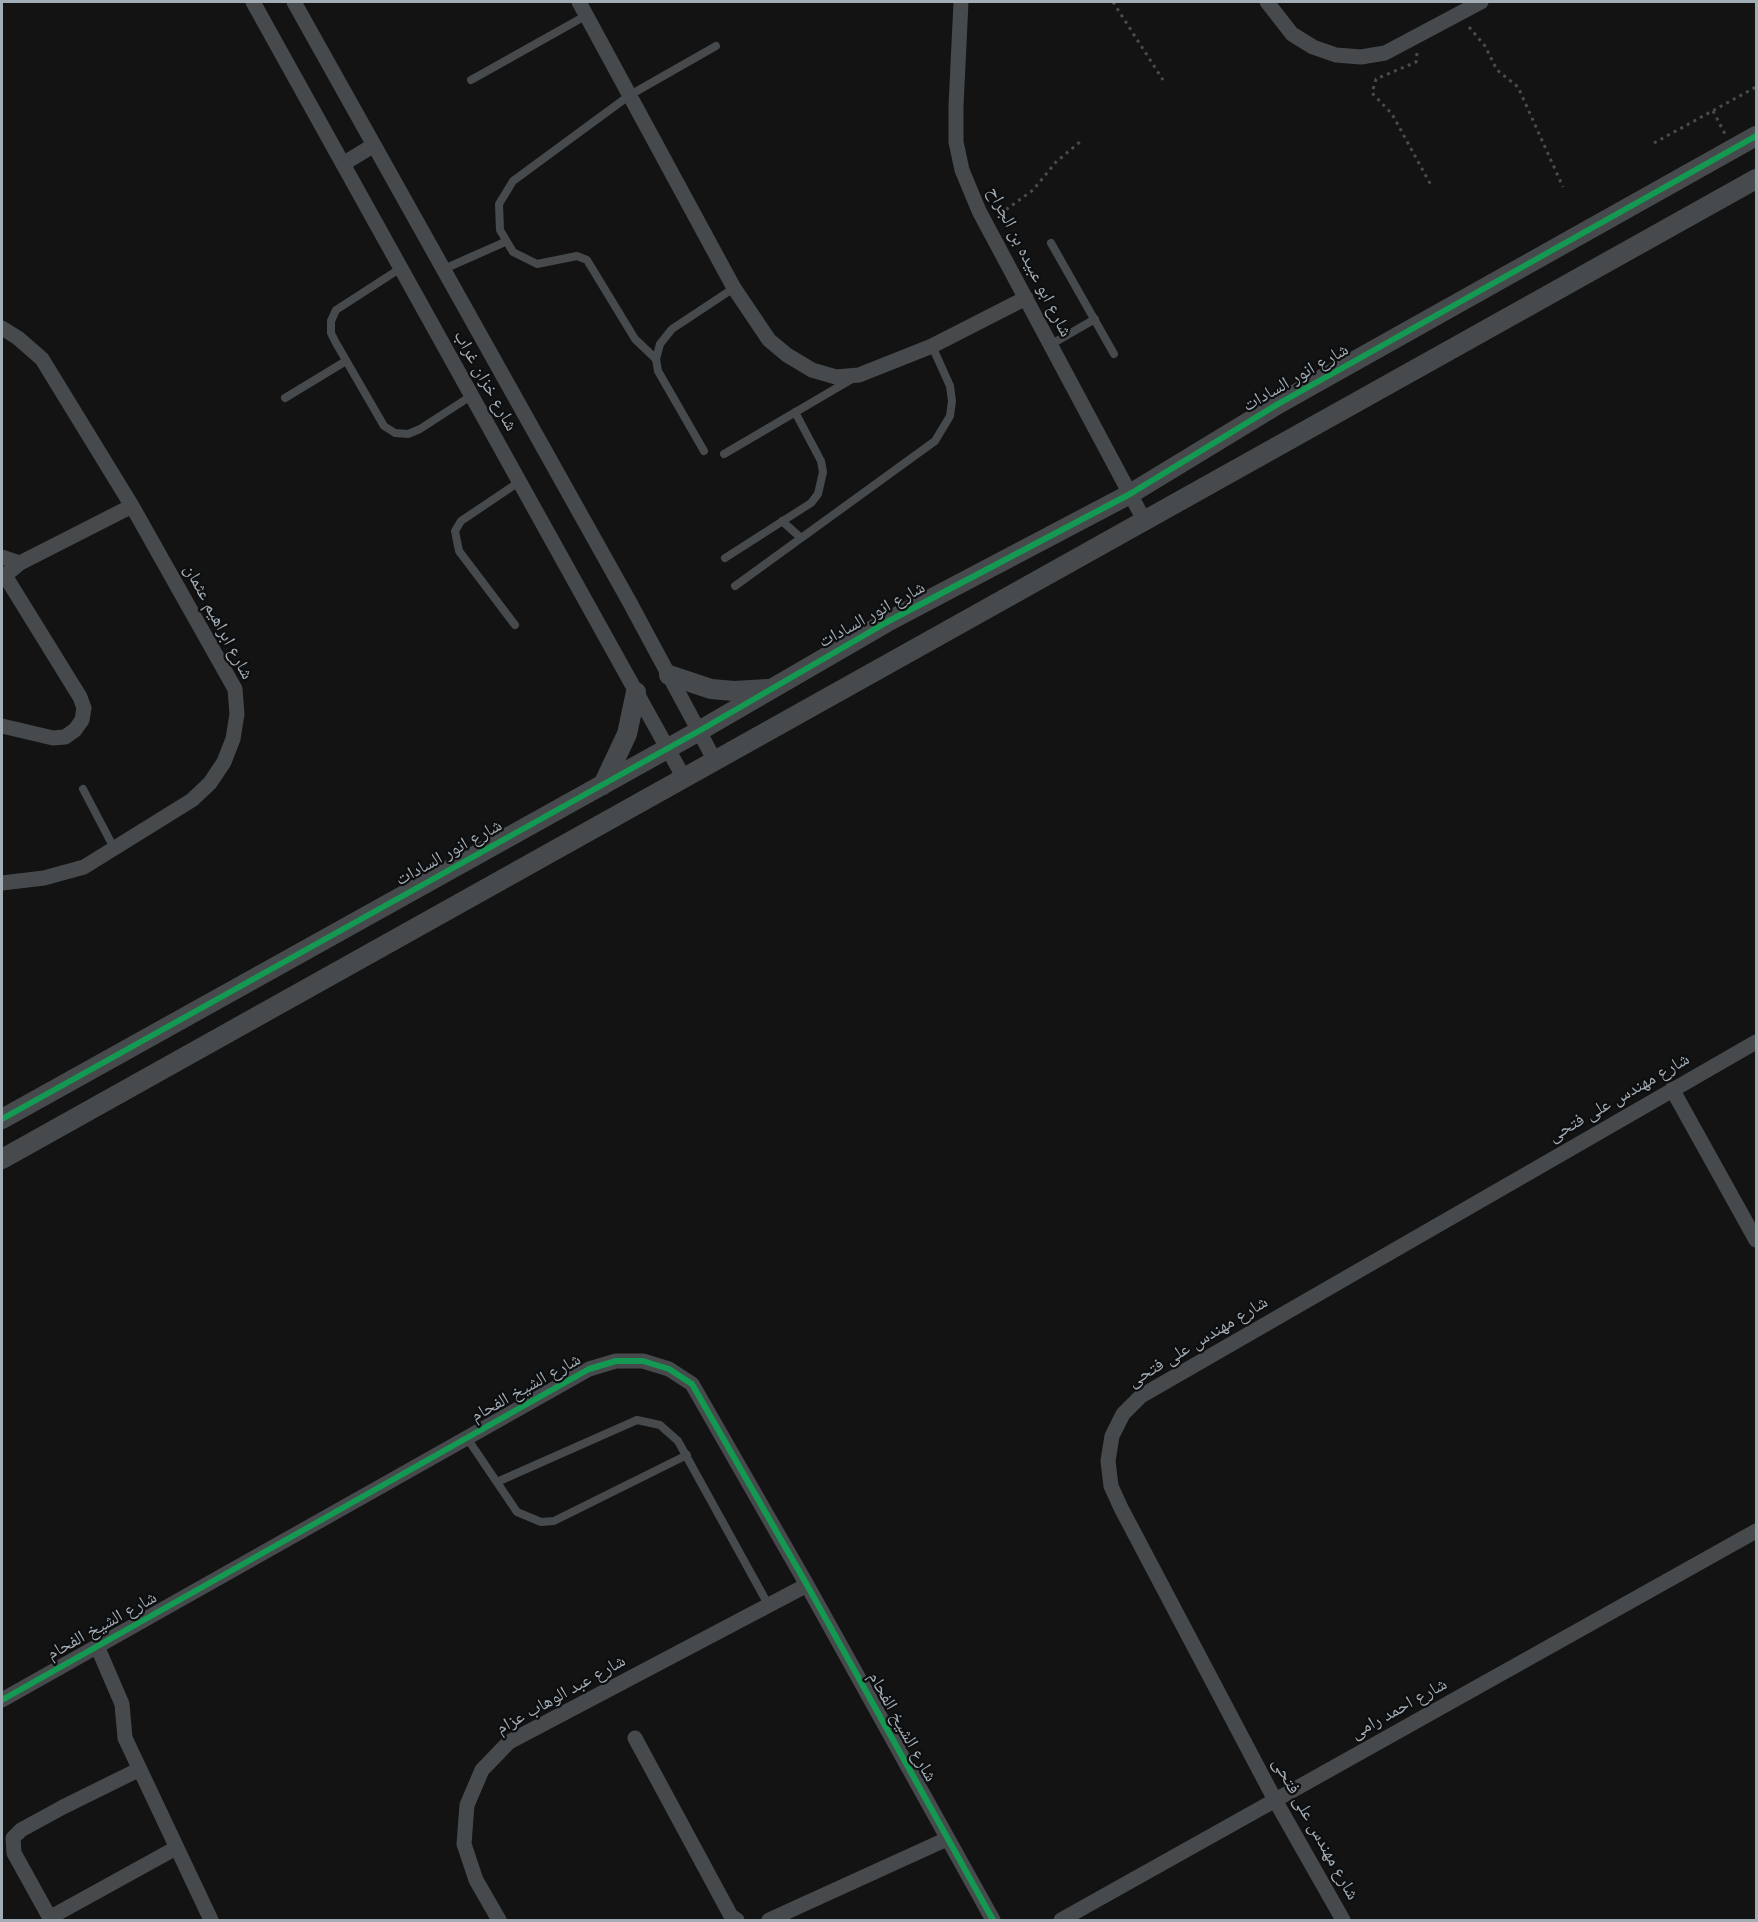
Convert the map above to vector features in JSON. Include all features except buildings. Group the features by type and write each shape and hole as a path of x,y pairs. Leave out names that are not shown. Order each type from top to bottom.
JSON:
{"street":[{"name":"شارع خزان غراب","path":"252,2 636,692 666,750 684,778"},
{"name":"شارع خزان غراب","path":"294,2 715,761"},
{"name":"شارع ابو عبيده بن الجراح","path":"961,2 956,73 956,142 962,170 986,224 1144,520"},
{"path":"1267,2 1292,34 1313,47 1336,55 1360,57 1385,53 1481,2"},
{"path":"583,8 734,288 769,340 787,355 812,370 836,377 859,375 932,346 1026,298"},
{"name":"شارع انور السادات","path":"2,1119 666,750 888,622 1130,494 1288,399 1756,136"},
{"path":"343,164 374,145"},
{"path":"2,1159 1756,179"},
{"name":"شارع ابراهيم عثمان","path":"2,328 18,338 42,359 132,506 234,689 237,714 233,739 224,762 210,783 192,800 84,867 44,878 2,883"},
{"path":"2,726 53,738 65,737 75,730 82,720 84,708 80,697 3,576 20,563 132,506"},
{"path":"2,557 20,563"},
{"path":"669,675 711,689 734,691 774,689"},
{"path":"603,785 627,734 636,692"},
{"name":"شارع مهندس على فتحى","path":"1343,1920 1275,1800 1111,1486 1108,1461 1112,1436 1124,1414 1141,1396 1756,1042"},
{"path":"1672,1089 1756,1240"},
{"name":"شارع الشيخ الفحام","path":"2,1700 589,1369 615,1361 643,1361 669,1369 692,1384 807,1585 993,1920"},
{"name":"شارع احمد رامى","path":"1061,1920 1756,1531"},
{"name":"شارع عبد الوهاب عزام","path":"499,1920 476,1880 464,1844 467,1805 482,1770 509,1742 807,1585"},
{"path":"97,1646 122,1704 125,1738 138,1770 211,1920"},
{"path":"635,1738 731,1916 737,1920"},
{"path":"138,1770 21,1830 13,1838 14,1853 50,1919 176,1848"},
{"path":"769,1920 946,1839"}],"lane":[{"path":"471,80 583,8"},
{"path":"656,359 635,339 587,260 571,257 537,264 521,258 505,242 500,230 499,210 505,191 513,181 630,95 716,46"},
{"path":"444,269 505,242"},
{"path":"1051,243 1114,354"},
{"path":"400,268 336,310 331,321 331,333 346,361 384,426 395,433 408,434 420,429 471,396"},
{"path":"704,450 658,371 656,359 660,344 672,329 734,288"},
{"path":"1050,345 1095,320"},
{"path":"735,586 935,441 944,430 950,416 950,386 932,346"},
{"path":"285,398 346,361"},
{"path":"724,454 859,375"},
{"path":"725,558 811,503 822,483 821,461 795,412"},
{"path":"515,625 459,551 455,531 461,522 519,482"},
{"path":"782,521 801,538"},
{"path":"83,789 114,848"},
{"path":"497,1482 637,1420 660,1425 670,1432 687,1455 769,1606"},
{"path":"467,1438 517,1512 541,1522 554,1521 687,1455"}],"path":[{"path":"1113,2 1163,80"},
{"path":"1467,23 1485,46 1497,70 1518,87 1563,187"},
{"path":"1418,56 1416,62 1376,79 1371,88 1372,93 1392,114 1432,187"},
{"path":"1654,144 1756,87"},
{"path":"1713,111 1720,124"},
{"path":"986,224 1033,190 1056,162 1081,141"}],"cycle path":[{"path":"2,1119 699,731 887,622 1130,494 1278,404 1756,136"},
{"path":"2,1700 589,1369 616,1361 643,1361 669,1369 692,1384 807,1585 993,1920"}]}
